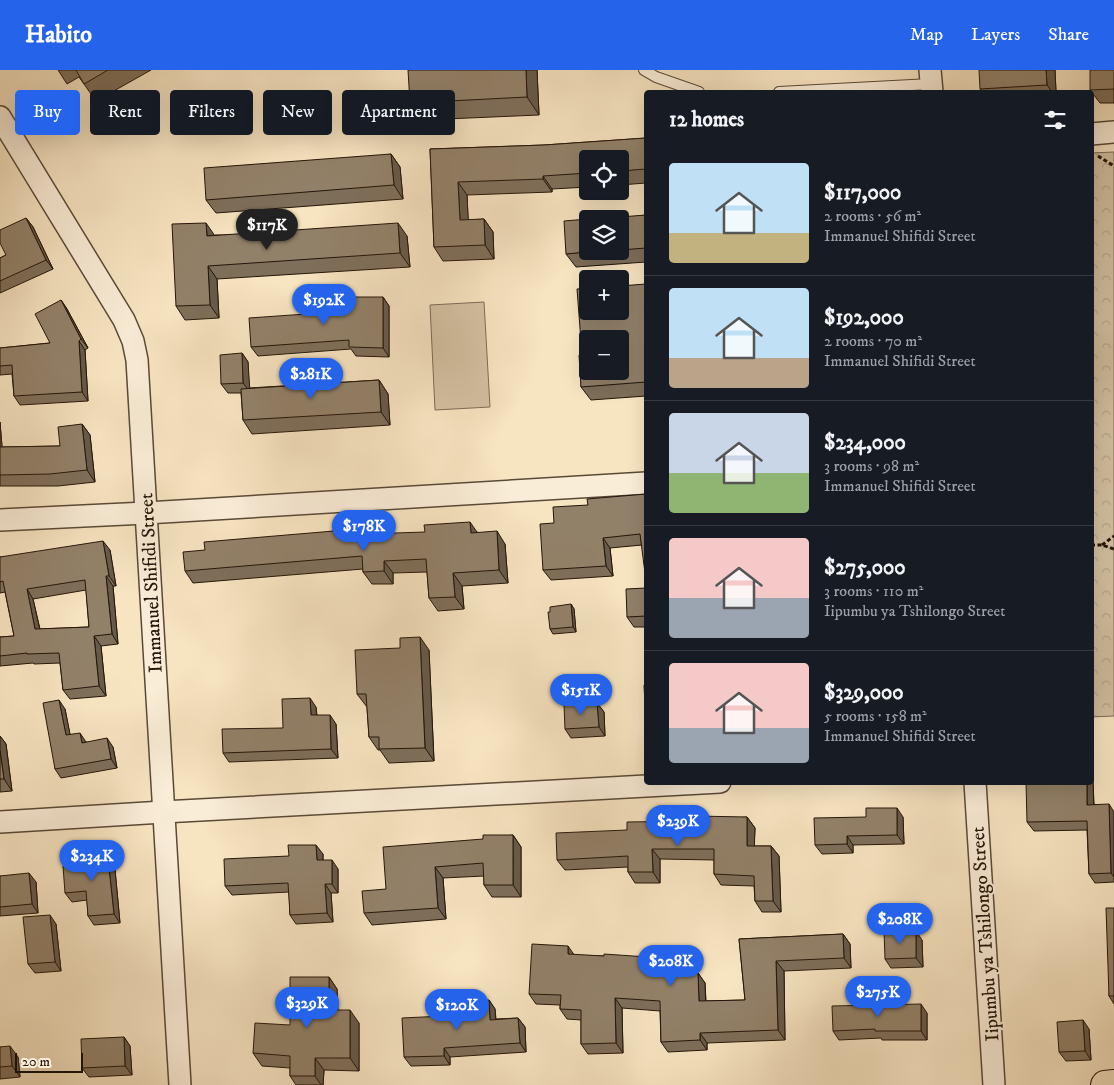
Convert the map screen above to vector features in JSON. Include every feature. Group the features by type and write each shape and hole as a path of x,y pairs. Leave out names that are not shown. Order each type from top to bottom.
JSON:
{"main road":[{"path":"1105,1085 1114,1084"}],"street":[{"name":"Immanuel Shifidi Street","path":"0,117 124,320 133,341 137,360 180,1085"},
{"path":"1094,143 1114,132"},
{"path":"0,520 644,483"},
{"path":"0,822 664,785"},
{"name":"Iipumbu ya Tshilongo Street","path":"975,785 994,1085"}],"lane":[{"path":"644,70 656,77 692,90"},
{"path":"810,90 931,82"}],"path":[{"path":"1094,145 1114,166"},
{"path":"1102,545 1114,536"},
{"path":"1094,545 1102,545 1114,549"}],"green space":[{"path":"1114,152 1114,716 1094,717 1094,153"},
{"path":"484,302 490,407 435,410 430,305"}],"building":[{"path":"76,70 108,70 84,84"},
{"path":"408,70 526,70 527,97 455,101 455,90 409,90"},
{"path":"979,70 1046,70 1047,85 980,89"},
{"path":"1090,70 1114,70 1114,89 1090,90"},
{"path":"644,138 644,169 629,170 629,150 579,150 579,174 543,176 543,179 458,182 460,220 484,219 485,245 434,247 430,149 544,145"},
{"path":"391,154 394,185 206,200 204,168"},
{"path":"644,215 644,248 629,249 629,216"},
{"path":"26,218 46,260 0,281 0,258 6,255 0,243 0,230"},
{"path":"579,220 579,253 566,254 564,221"},
{"path":"206,223 207,236 398,223 400,253 208,266 210,305 176,306 172,224"},
{"path":"644,284 644,382 581,387 581,380 629,380 629,330 580,330 579,320 629,320 629,285"},
{"path":"577,289 579,289 579,315"},
{"path":"349,297 383,297 383,348 349,347 349,340 251,347 249,318 349,311"},
{"path":"61,300 81,339 79,341 82,392 14,396 12,365 0,366 0,348 50,343 35,314"},
{"path":"242,353 243,383 221,384 220,355"},
{"path":"379,380 381,412 243,420 241,389"},
{"path":"82,424 87,470 50,474 0,475 0,447 60,446 58,427"},
{"path":"644,494 644,565 640,534 603,538 606,566 543,570 540,524 554,523 553,507 588,505 587,499"},
{"path":"470,522 471,533 497,531 499,570 453,573 455,597 429,598 426,559 384,561 384,571 363,572 362,556 185,571 183,552 205,550 204,542 334,531 335,535 425,532 424,525"},
{"path":"103,541 109,576 106,576 112,634 94,636 99,686 63,690 59,653 27,653 0,656 0,637 14,636 3,581 0,582 0,557","holes":["85,580 89,627 35,629 27,589"]},
{"path":"644,588 644,616 627,617 626,589"},
{"path":"571,604 573,627 550,629 548,612 550,612 550,607"},
{"path":"420,637 425,748 379,749 379,737 369,737 366,694 357,694 355,650 400,648 400,638"},
{"path":"310,698 311,715 330,715 331,749 223,753 222,729 283,728 282,699"},
{"path":"59,700 66,735 80,733 82,743 107,738 111,759 55,769 43,703"},
{"path":"597,703 599,727 565,729 564,705"},
{"path":"0,751 4,779 0,779"},
{"path":"1026,785 1087,785 1087,805 1109,804 1111,873 1089,874 1087,821 1027,822"},
{"path":"866,808 897,808 897,835 847,836 847,844 815,845 814,818 866,817"},
{"path":"695,816 747,817 747,846 771,846 773,901 755,901 754,876 714,874 714,849 652,849 653,872 628,872 628,856 557,860 556,833 627,830 627,822 695,821"},
{"path":"483,835 513,835 513,885 484,885 483,863 435,867 438,908 364,913 362,891 386,889 383,847 483,839"},
{"path":"288,845 316,845 317,860 332,860 332,884 325,884 327,913 290,915 288,883 225,886 224,859 289,856"},
{"path":"107,850 114,914 88,916 86,891 65,893 63,866 84,864 83,853"},
{"path":"29,873 32,904 0,907 0,876"},
{"path":"1106,908 1114,908 1114,996 1109,996"},
{"path":"50,915 55,962 28,964 23,917"},
{"path":"884,931 916,931 916,958 885,959"},
{"path":"843,934 844,958 776,961 778,1030 700,1033 700,1040 661,1042 660,1001 615,998 616,1043 581,1044 581,1010 560,1009 561,995 529,994 532,944 568,946 568,954 604,956 604,954 662,958 661,975 698,973 699,1001 745,1000 739,939"},
{"path":"290,977 329,977 329,1010 350,1010 350,1058 315,1058 315,1076 290,1076 290,1056 253,1053 255,1023 290,1025"},
{"path":"489,1000 490,1020 518,1018 520,1043 444,1048 444,1056 404,1057 402,1018 465,1015 464,1001"},
{"path":"921,1004 921,1031 875,1031 875,1029 833,1031 832,1006"},
{"path":"1083,1020 1085,1051 1059,1052 1057,1022"},
{"path":"124,1037 125,1066 82,1068 81,1039"},
{"path":"10,1046 12,1066 0,1067 0,1047"}]}
